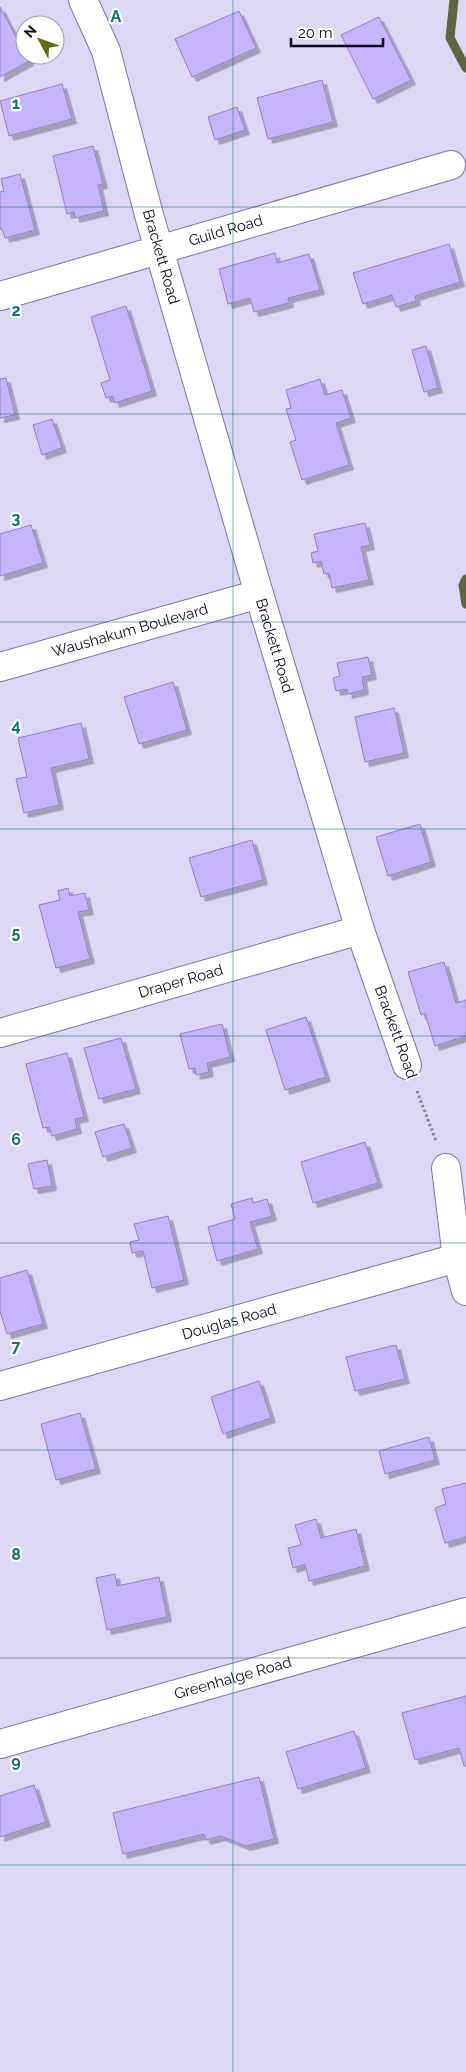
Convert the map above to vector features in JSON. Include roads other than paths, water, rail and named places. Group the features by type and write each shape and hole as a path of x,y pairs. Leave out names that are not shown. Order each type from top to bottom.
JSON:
{"street":[{"name":"Brackett Road","path":"83,0 106,51 160,250 259,594 360,930 407,1065"},
{"name":"Guild Road","path":"0,296 451,165"},
{"name":"Waushakum Boulevard","path":"0,667 259,594"},
{"name":"Draper Road","path":"0,1033 360,930"},
{"path":"446,1168 457,1258 466,1291"},
{"name":"Douglas Road","path":"0,1386 457,1258"},
{"name":"Greenhalge Road","path":"0,1744 466,1612"}],"waterway":[{"path":"454,0 450,38 466,68"},
{"path":"466,579 463,585 466,604"}]}
